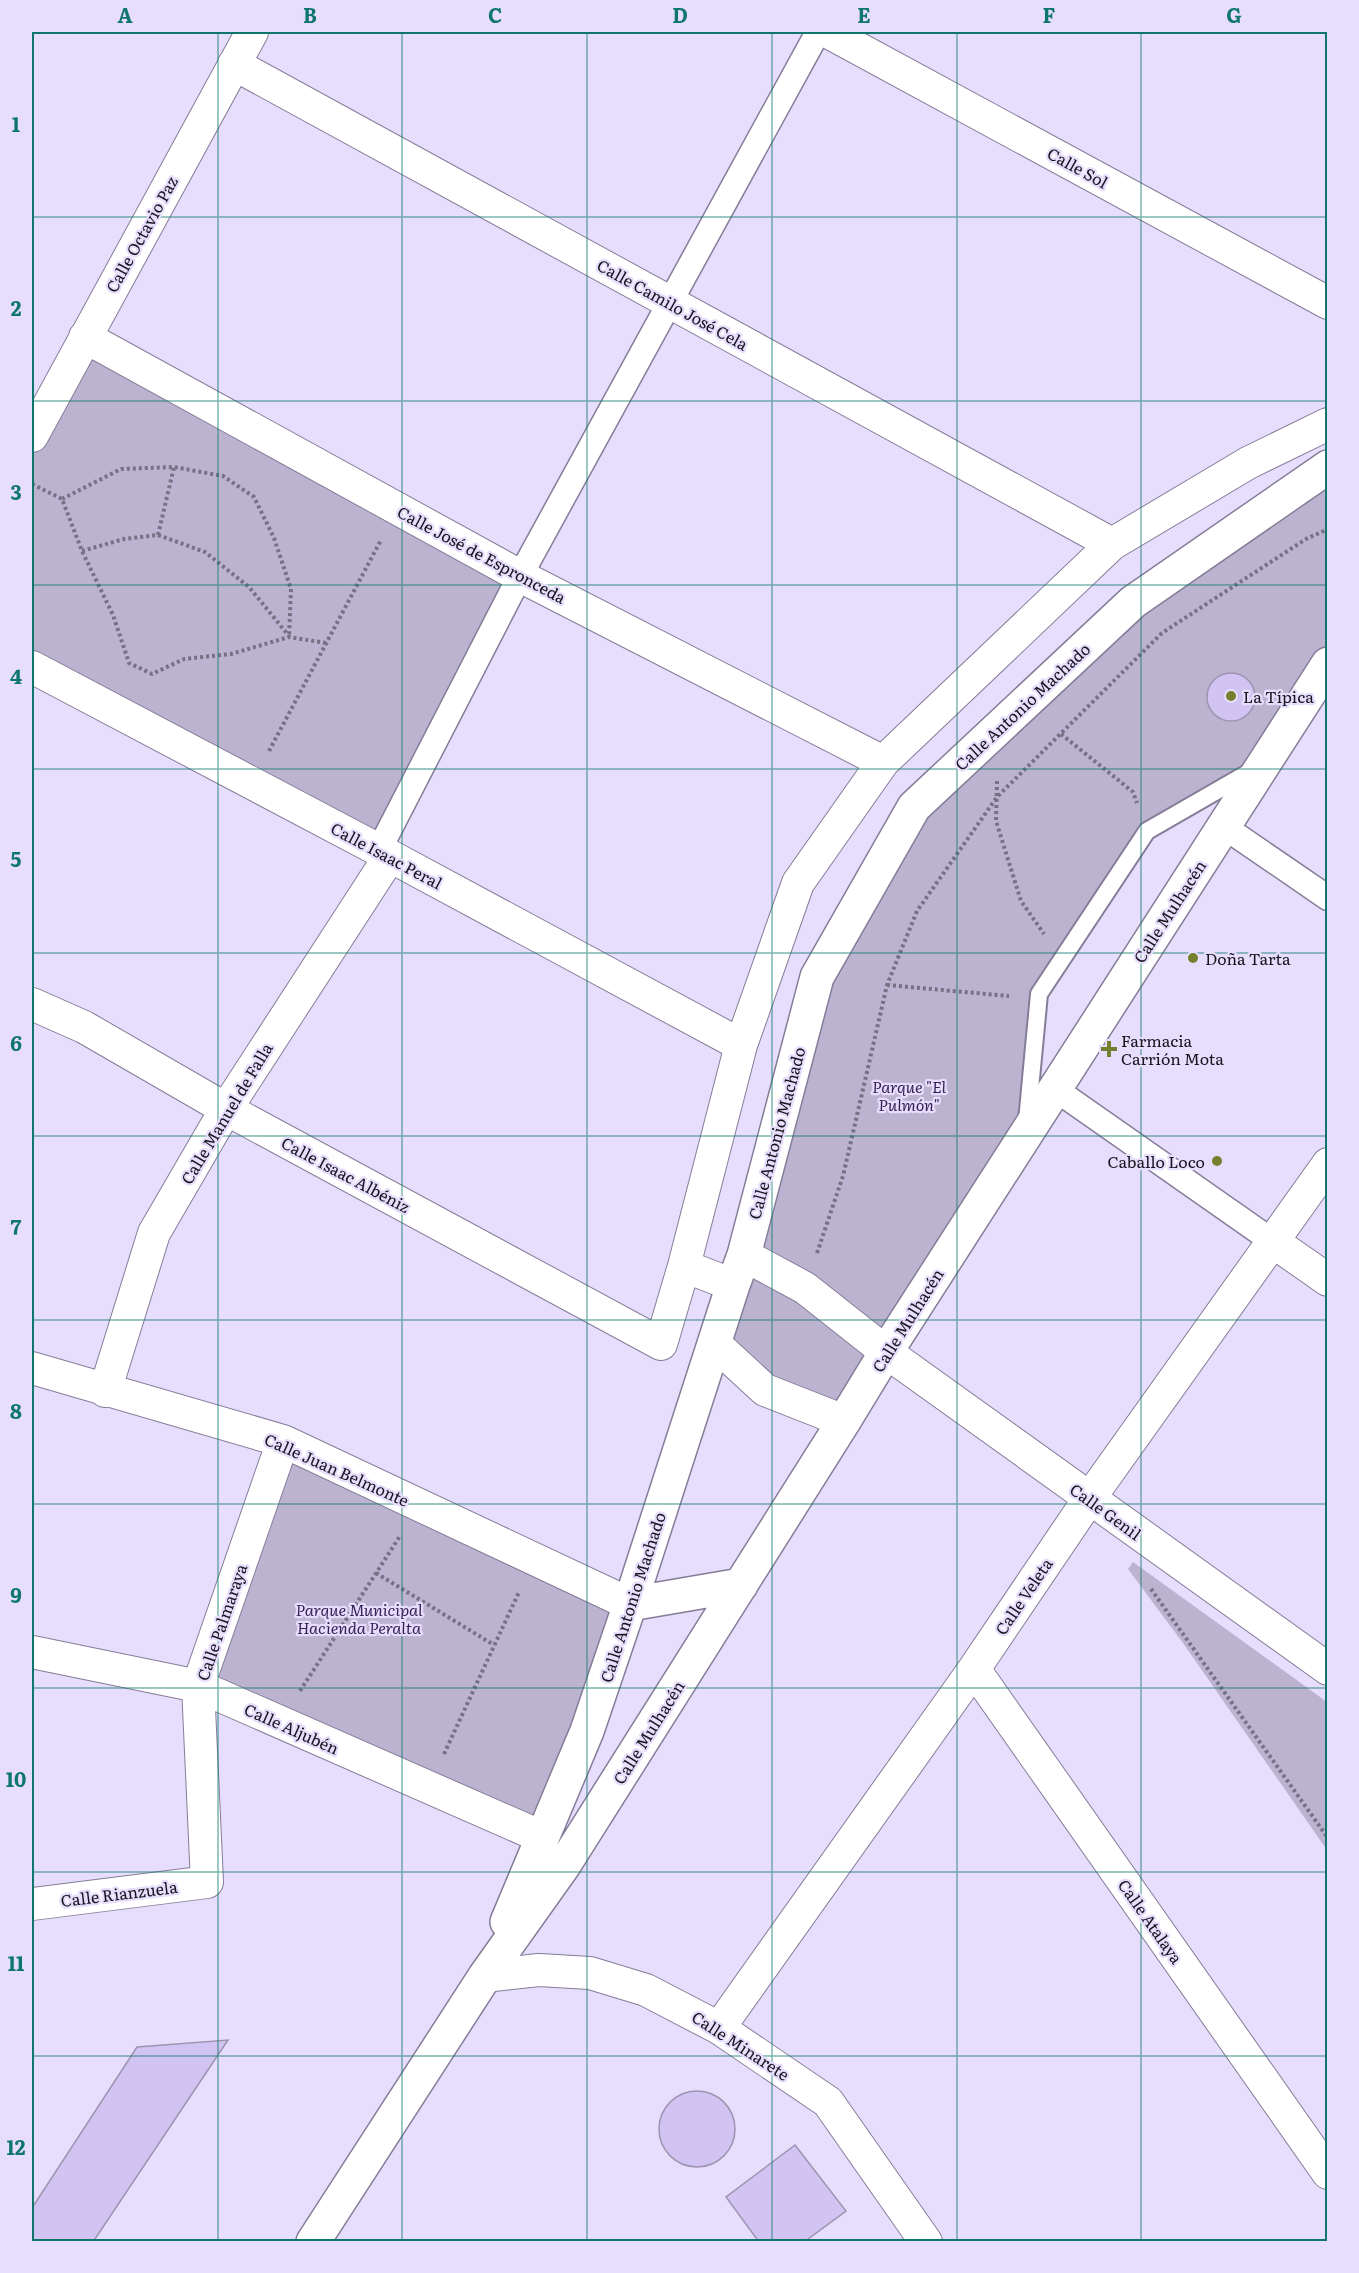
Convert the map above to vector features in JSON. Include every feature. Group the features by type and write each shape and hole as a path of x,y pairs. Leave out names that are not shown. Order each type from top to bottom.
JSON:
{"street":[{"name":"Calle Octavio Paz","path":"32,436 252,32"},
{"path":"385,853 520,576 818,32"},
{"name":"Calle Sol","path":"828,32 1328,303"},
{"name":"Calle Camilo José Cela","path":"234,64 1112,544"},
{"name":"Calle José de Espronceda","path":"85,338 520,576 883,762"},
{"path":"733,1285 684,1266 741,1045 798,884 883,762 1112,544 1248,463 1328,424"},
{"name":"Calle Antonio Machado","path":"485,1976 587,1731 630,1604 744,1255 817,977 914,807 1133,602 1328,467"},
{"name":"Calle Mulhacén","path":"485,1976 564,1865 886,1352 1328,664"},
{"name":"Calle Isaac Peral","path":"32,668 385,853 741,1045"},
{"path":"1223,826 1328,898"},
{"name":"Calle Manuel de Falla","path":"105,1390 154,1233 226,1109 385,853"},
{"name":"Calle Isaac Albéniz","path":"32,1004 84,1027 226,1109 661,1344 684,1266"},
{"path":"1055,1089 1328,1280"},
{"name":"Calle Veleta","path":"719,2028 974,1669 1089,1499 1328,1164"},
{"name":"Calle Genil","path":"744,1255 805,1288 886,1352 1328,1669"},
{"path":"714,1343 765,1390 844,1421"},
{"name":"Calle Juan Belmonte","path":"32,1368 283,1441 630,1604"},
{"name":"Calle Palmaraya","path":"207,1882 198,1686 283,1441"},
{"path":"630,1604 741,1585"},
{"name":"Calle Aljubén","path":"32,1652 198,1686 542,1837"},
{"name":"Calle Atalaya","path":"974,1669 1328,2173"},
{"name":"Calle Rianzuela","path":"32,1904 207,1882"},
{"name":"Calle Minarete","path":"485,1976 538,1970 590,1973 646,1990 719,2028 828,2102 926,2241"},
{"path":"313,2241 485,1976"}],"lane":[{"path":"1026,1134 1039,994 1147,831 1263,764"}],"path":[{"path":"158,535 174,467"},
{"path":"62,499 121,469 174,467 223,476 254,497 274,538 291,589 289,637"},
{"path":"32,484 62,499 82,551 113,615 129,663 152,674 184,658 231,654 289,637 326,643"},
{"path":"252,783 398,508"},
{"path":"805,1288 843,1176 888,985 917,911 997,797 1162,633 1306,539 1328,529"},
{"path":"82,551 124,538 158,535 205,552 249,587 289,637"},
{"path":"998,729 996,821 1021,901 1062,959"},
{"path":"1061,734 1133,792 1147,831"},
{"path":"888,985 1002,996 1039,994"},
{"path":"280,1722 420,1506"},
{"path":"429,1788 534,1559"},
{"path":"376,1573 494,1645"},
{"path":"1144,1580 1328,1838"}],"green space":[{"path":"85,337 520,576 379,850 32,667 32,436"},
{"name":"Parque \"El Pulmón\"","path":"1327,467 1327,664 1263,764 1147,831 1039,994 1026,1134 844,1421 715,1343 817,977 914,807 1133,602"},
{"name":"Parque Municipal Hacienda Peralta","path":"283,1441 630,1604 542,1837 198,1686"},
{"path":"1133,1562 1327,1702 1327,1850 1183,1643 1128,1569"}],"building":[{"name":"La Típica","path":"1231,673 1248,680 1255,697 1248,714 1231,721 1214,714 1207,697 1214,680"},
{"path":"228,2040 93,2242 32,2242 32,2208 137,2047"},
{"path":"697,2091 711,2094 724,2102 732,2115 735,2129 732,2143 724,2156 711,2164 697,2167 683,2164 670,2156 662,2143 659,2129 662,2115 670,2102 683,2094"},
{"path":"795,2145 846,2211 804,2242 759,2242 726,2197"}],"place":[{"name":"La Típica","path":"1231,696"},
{"name":"Doña Tarta","path":"1193,958"},
{"name":"Farmacia Carrión Mota","path":"1109,1049"},
{"name":"Caballo Loco","path":"1217,1161"}]}
